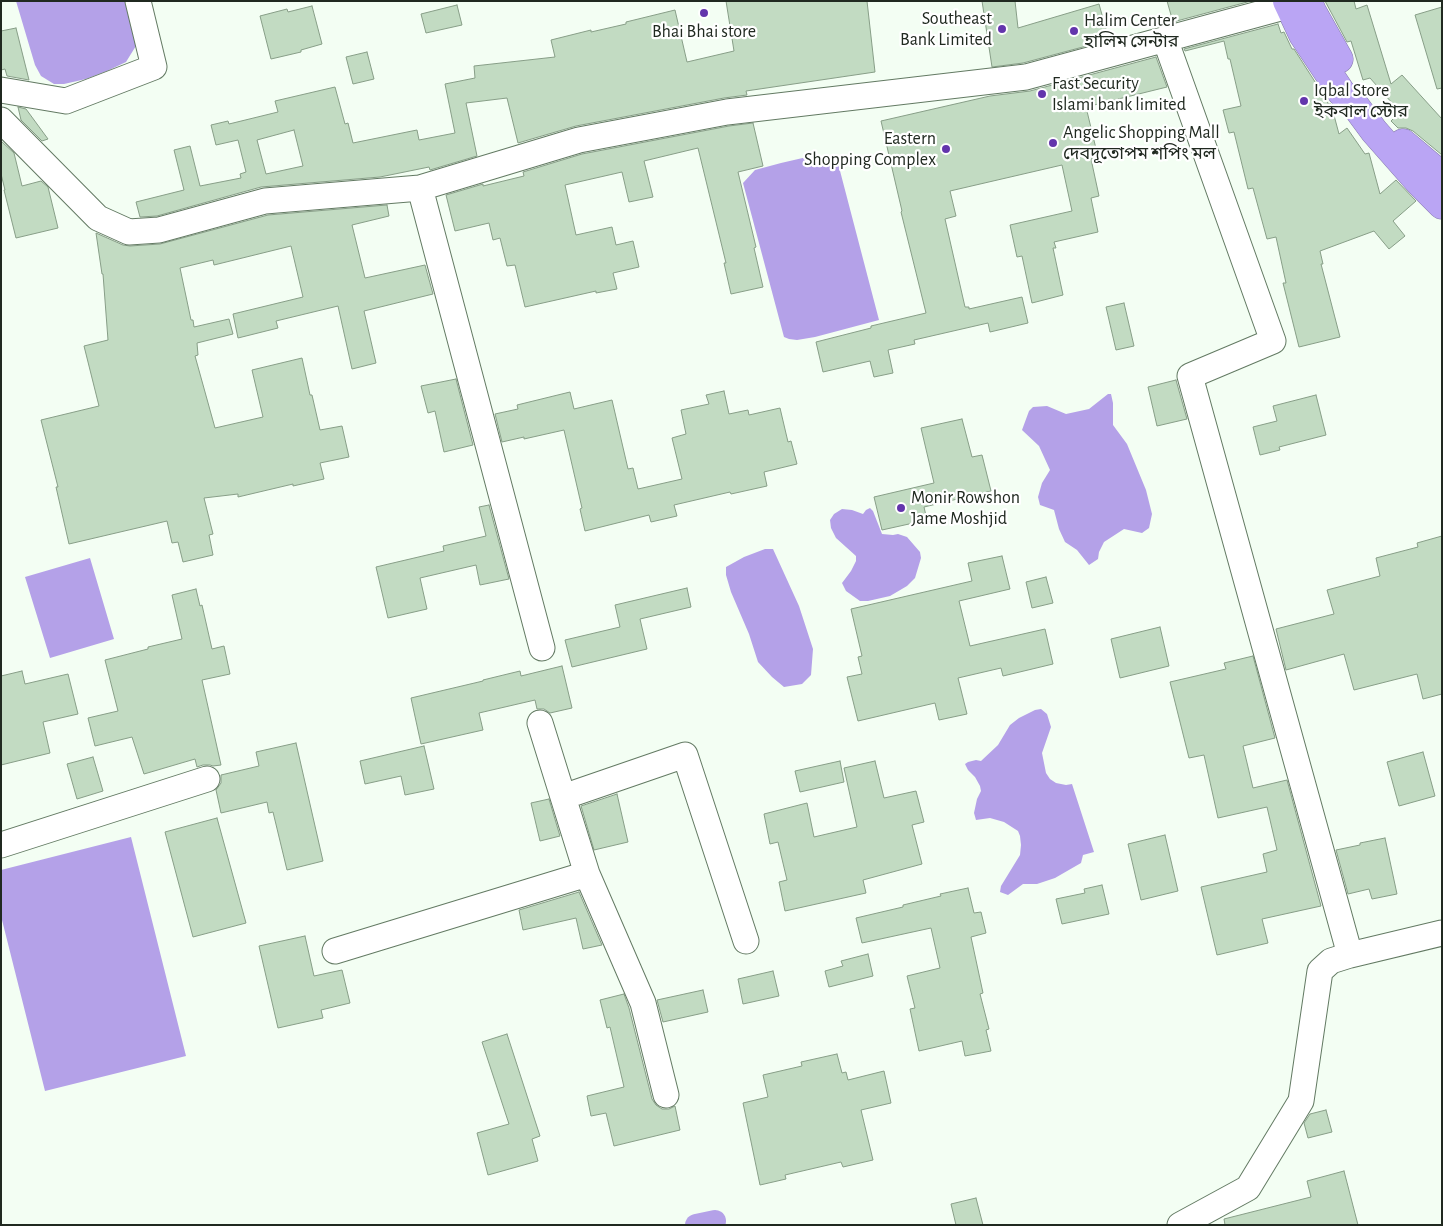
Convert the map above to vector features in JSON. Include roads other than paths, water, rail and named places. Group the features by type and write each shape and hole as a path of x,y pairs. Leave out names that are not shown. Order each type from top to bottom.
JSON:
{"highway":[{"path":"1294,3 1312,12 1350,76 1403,143 1442,176"},
{"path":"1294,3 1303,35 1341,92 1411,174 1442,205"}],"street":[{"path":"1,90 66,101 154,67 138,1"},
{"path":"1,120 98,218 129,232 159,230 265,201 420,188 578,140 727,112 1026,77 1294,3"},
{"path":"1166,39 1272,342 1190,376 1350,955"},
{"path":"420,188 542,648"},
{"path":"540,723 587,874 643,1003 666,1095"},
{"path":"563,797 685,755 746,941"},
{"path":"1,845 207,779"},
{"path":"335,951 587,874"},
{"path":"1180,1225 1248,1188 1301,1102 1320,971 1331,961 1350,955 1442,933"}],"waterway":[{"path":"696,1225 715,1221"}],"place":[{"name":"Bhai Bhai store","path":"704,13"},
{"name":"Southeast Bank Limited","path":"1002,29"},
{"name":"Halim Center হালিম সেন্টার","path":"1074,31"},
{"name":"Fast Security Islami bank limited","path":"1042,94"},
{"name":"Iqbal Store ইকবাল স্টোর","path":"1304,101"},
{"name":"Angelic Shopping Mall দেবদূতোপম শপিং মল","path":"1053,143"},
{"name":"Eastern Shopping Complex","path":"946,149"},
{"name":"Monir Rowshon Jame Moshjid","path":"901,508"}]}
